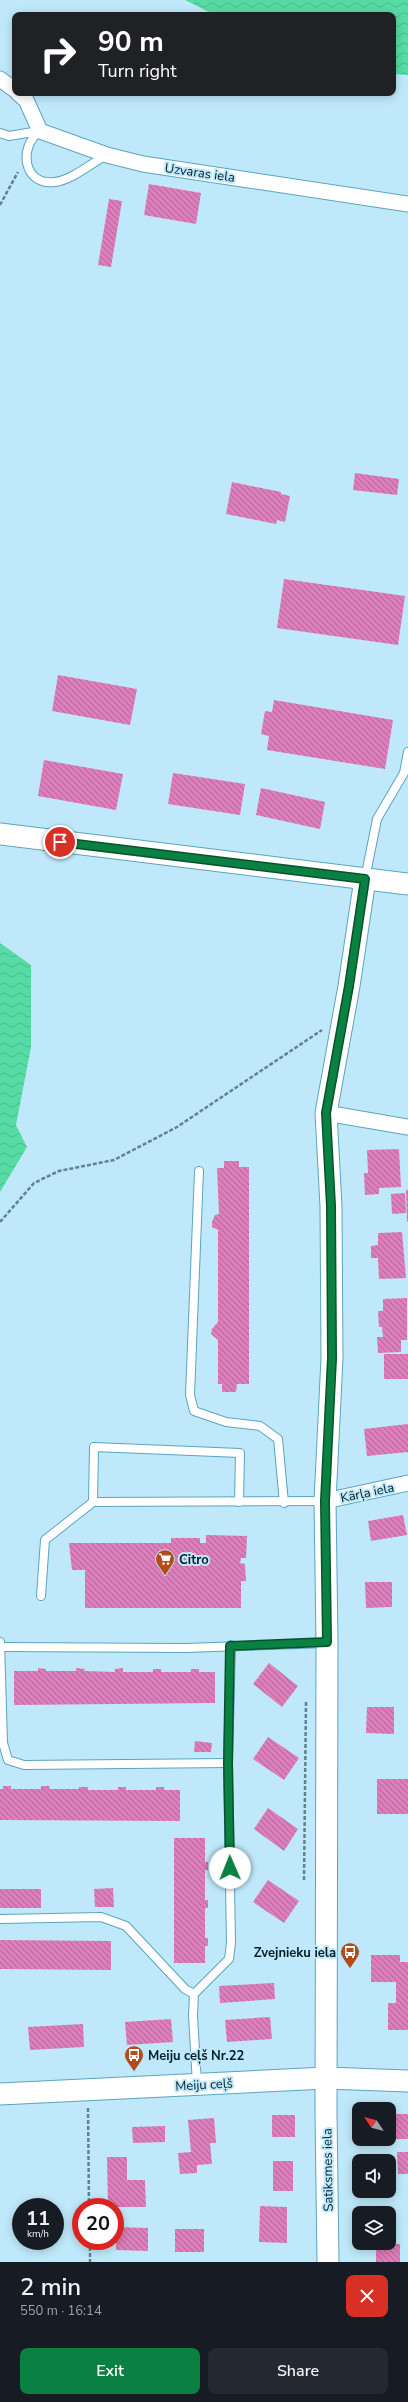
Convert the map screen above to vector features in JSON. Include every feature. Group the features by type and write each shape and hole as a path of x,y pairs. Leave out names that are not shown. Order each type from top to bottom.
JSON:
{"street":[{"path":"0,79 12,88"},
{"path":"21,96 26,100 40,131"},
{"name":"Uzvaras iela","path":"40,131 107,155 143,164 408,204"},
{"path":"0,834 408,884"},
{"path":"326,2078 327,1642 325,1501 332,1358 331,1206 326,1113 349,986 365,879"},
{"path":"326,1113 408,1127"},
{"name":"Kārļa iela","path":"325,1501 408,1483"},
{"name":"Meiju ceļš","path":"0,2094 326,2078 408,2081"},
{"name":"Satiksmes iela","path":"326,2078 328,2262"}],"lane":[{"path":"0,133 9,136 40,131"},
{"path":"40,131 29,143 26,157 32,175 36,179 49,182 64,180 107,155"},
{"path":"365,879 377,819 404,773 408,752"},
{"path":"199,1171 190,1395 194,1411 226,1422 260,1426 278,1439 284,1503"},
{"path":"93,1502 94,1448 240,1453 239,1502"},
{"path":"41,1596 45,1540 93,1502 284,1503 325,1501"},
{"path":"228,1763 24,1765 8,1760 3,1743 0,1645 186,1648 327,1642"},
{"path":"197,2084 193,2016 194,1994 229,1959 231,1944 228,1763 230,1646"},
{"path":"0,1919 101,1917 126,1926 185,1988 194,1994"}],"path":[{"path":"0,205 26,157"},
{"path":"0,1222 34,1183 58,1170 114,1160 177,1127 322,1030"},
{"path":"304,1880 306,1698"},
{"path":"88,2090 89,2198"},
{"path":"90,2250 90,2262"}],"water":[{"path":"185,0 408,0 408,75 396,74 396,12 209,12"},
{"path":"0,943 31,965 31,1047 16,1125 27,1147 0,1192"}],"building":[{"path":"149,184 201,193 196,224 144,215"},
{"path":"109,199 122,201 111,267 98,265"},
{"path":"355,473 399,479 397,495 353,490"},
{"path":"232,482 281,492 281,494 290,496 285,522 277,520 276,524 226,514"},
{"path":"284,579 405,596 398,645 277,628"},
{"path":"58,675 137,689 130,725 52,711"},
{"path":"274,700 393,720 385,769 267,750 269,736 261,734 265,711 272,712"},
{"path":"44,760 123,774 116,810 38,796"},
{"path":"173,773 245,784 240,815 168,804"},
{"path":"261,788 325,802 320,829 256,815"},
{"path":"399,1149 401,1187 379,1188 379,1194 365,1195 364,1173 368,1173 367,1150"},
{"path":"224,1161 239,1161 239,1167 249,1167 249,1384 237,1384 236,1392 222,1392 222,1384 218,1384 218,1340 211,1334 212,1329 218,1322 218,1230 212,1227 212,1222 215,1215 219,1214 217,1168 224,1168"},
{"path":"406,1190 408,1190 408,1222 407,1222"},
{"path":"405,1193 406,1213 392,1214 391,1194"},
{"path":"402,1232 406,1278 379,1279 378,1258 371,1258 371,1246 378,1245 378,1233"},
{"path":"407,1298 407,1340 401,1340 401,1352 378,1353 377,1337 383,1337 382,1327 379,1327 378,1311 383,1311 383,1299"},
{"path":"384,1354 408,1354 408,1379 384,1379"},
{"path":"408,1424 408,1452 367,1456 364,1429"},
{"path":"403,1515 407,1535 371,1541 368,1521"},
{"name":"Citro","path":"206,1535 247,1536 246,1558 241,1558 240,1563 245,1564 246,1581 241,1581 241,1608 85,1608 85,1570 72,1570 69,1543 171,1543 171,1538 200,1538 200,1543 206,1543"},
{"path":"365,1582 392,1582 392,1607 366,1608"},
{"path":"269,1663 298,1686 282,1707 253,1684"},
{"path":"38,1668 46,1669 46,1671 76,1671 76,1668 85,1669 84,1671 115,1672 115,1669 123,1668 123,1672 153,1672 153,1669 161,1669 161,1672 191,1672 191,1669 199,1669 199,1672 215,1672 215,1703 14,1705 14,1671 38,1671"},
{"path":"367,1707 394,1707 394,1734 366,1733"},
{"path":"268,1737 299,1758 284,1780 253,1759"},
{"path":"195,1741 212,1743 211,1752 194,1752"},
{"path":"377,1779 408,1779 408,1814 377,1814"},
{"path":"3,1786 11,1786 11,1789 41,1789 41,1786 50,1786 49,1789 79,1789 79,1787 88,1787 88,1790 118,1790 118,1787 126,1787 126,1790 156,1790 156,1787 164,1787 164,1790 180,1790 180,1821 0,1820 0,1789 3,1789"},
{"path":"268,1808 298,1829 284,1851 254,1829"},
{"path":"174,1838 205,1838 205,1862 208,1862 208,1870 205,1870 205,1900 208,1900 208,1908 205,1908 205,1938 208,1938 208,1946 205,1946 205,1963 174,1963"},
{"path":"268,1880 299,1901 284,1923 253,1902"},
{"path":"113,1888 114,1907 95,1907 94,1889"},
{"path":"0,1889 41,1889 41,1908 0,1908"},
{"path":"0,1940 111,1941 111,1970 0,1969"},
{"path":"371,1955 400,1955 400,1962 408,1962 408,2030 388,2030 388,2003 396,2003 396,1982 371,1982"},
{"path":"274,1983 275,1999 220,2003 219,1986"},
{"path":"270,2017 272,2039 227,2042 225,2020"},
{"path":"171,2019 173,2042 127,2045 125,2022"},
{"path":"83,2024 84,2047 30,2050 28,2027"},
{"path":"396,2114 408,2114 408,2139 396,2139"},
{"path":"272,2115 295,2115 295,2137 272,2137"},
{"path":"214,2118 216,2143 210,2143 212,2164 197,2165 197,2173 180,2174 178,2153 191,2152 188,2120"},
{"path":"165,2126 165,2142 133,2143 132,2127"},
{"path":"397,2152 408,2152 408,2174 398,2174"},
{"path":"107,2157 127,2157 127,2180 145,2180 146,2207 124,2207 124,2198 108,2198"},
{"path":"273,2161 293,2161 293,2191 273,2191"},
{"path":"260,2206 287,2207 287,2243 259,2242"},
{"path":"124,2227 148,2228 148,2251 116,2250 124,2250"},
{"path":"175,2229 204,2229 204,2252 175,2252"},
{"path":"396,2244 400,2244 400,2262 376,2262 376,2250 396,2250"}],"place":[{"name":"Citro","path":"165,1576"},
{"name":"Zvejnieku iela","path":"350,1969"},
{"name":"Meiju ceļš Nr.22","path":"134,2072"}],"route":[{"path":"60,842 365,879 349,986 326,1113 331,1206 332,1358 325,1501 327,1642 230,1646 228,1763 230,1868"}]}
